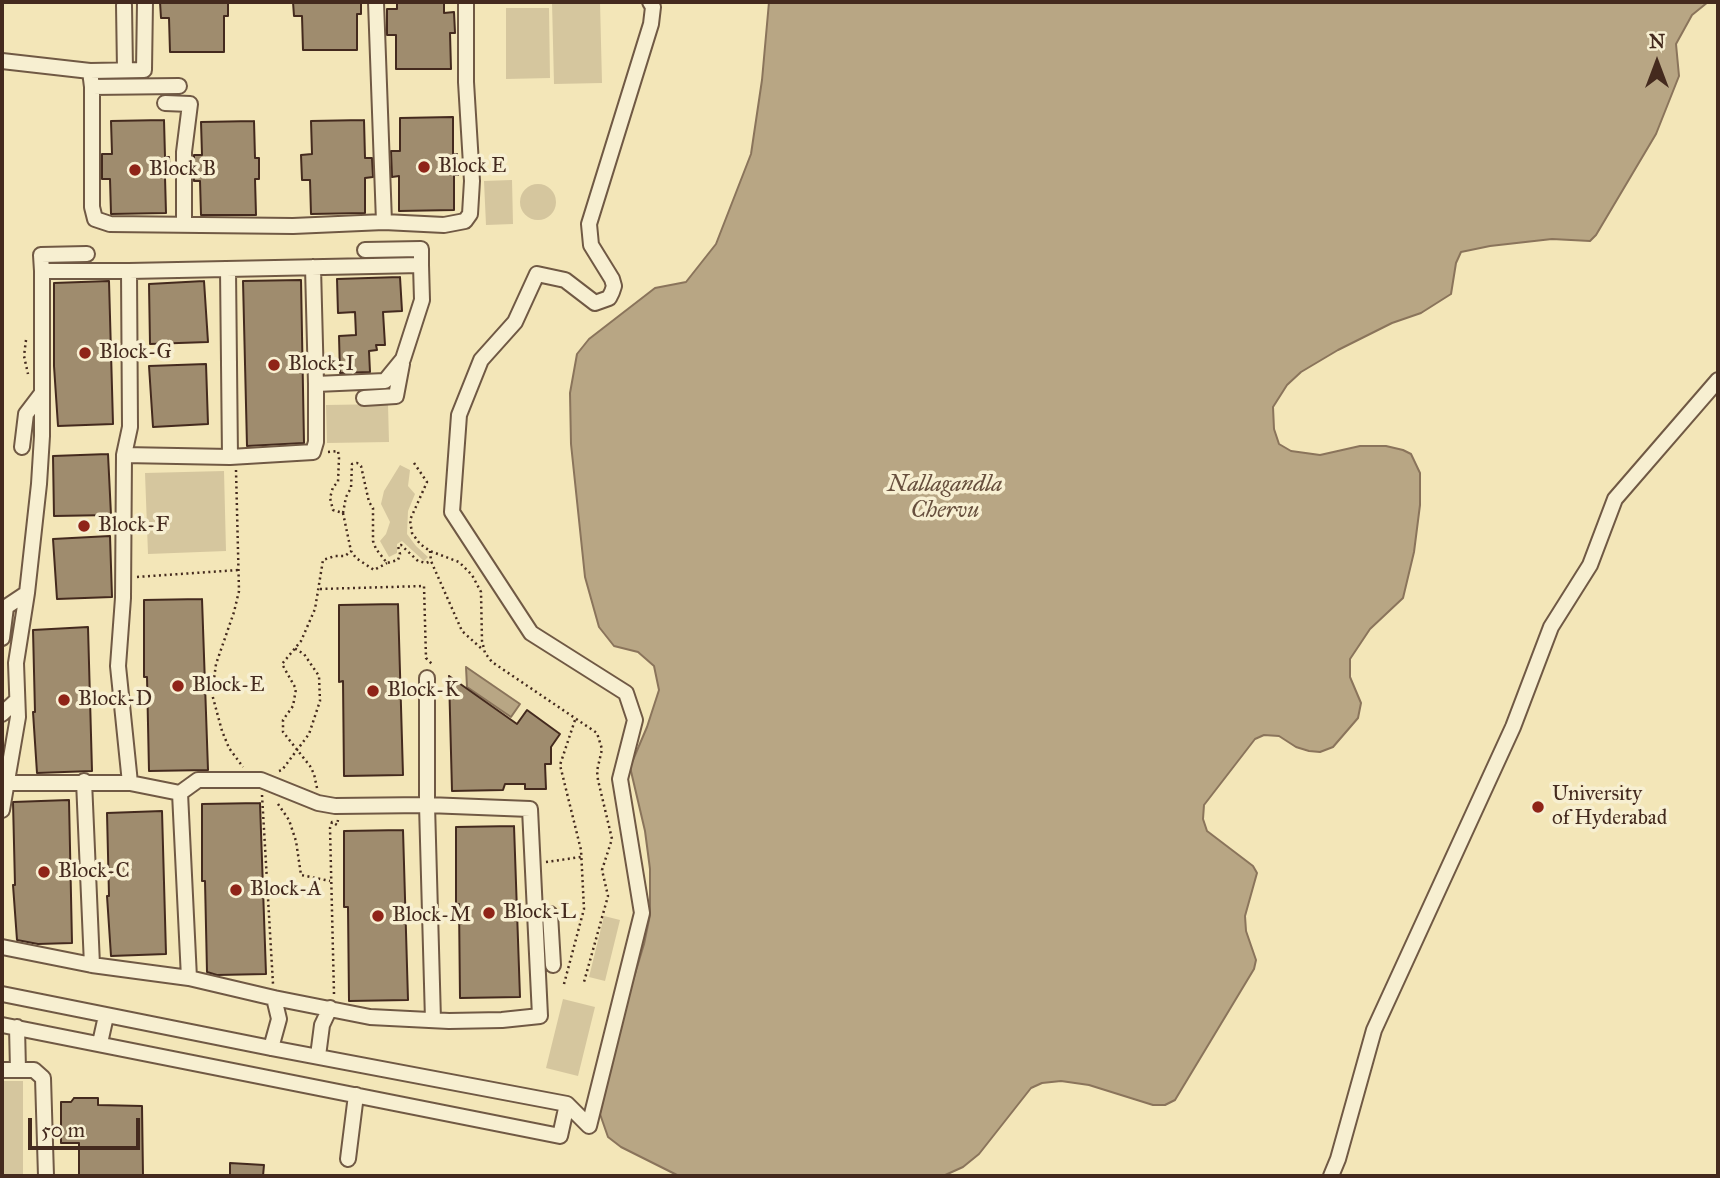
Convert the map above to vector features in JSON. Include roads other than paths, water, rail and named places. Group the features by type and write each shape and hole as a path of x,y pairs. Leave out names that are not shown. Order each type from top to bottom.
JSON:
{"street":[{"path":"2,61 90,71 144,69 145,2"},
{"path":"376,2 384,222"},
{"path":"90,71 92,207 95,219 110,224 293,226 384,222 444,225 465,221 470,214 472,181 466,82 466,2"},
{"path":"2,994 567,1104 589,1126 642,913 620,779 635,720 625,694 531,633 452,512 459,415 481,360 515,322 537,274 565,280 595,303 609,298 612,292 612,279 592,245 589,224 651,24 653,7 650,2"},
{"path":"124,5 125,70"},
{"path":"92,87 180,86"},
{"path":"164,103 190,104 184,152 184,225"},
{"path":"364,398 396,396 403,359 422,300 421,248 365,250"},
{"path":"2,810 18,718 16,663 39,484 42,393 41,254 87,254"},
{"path":"42,271 421,265"},
{"path":"124,455 233,456 313,452 316,442 316,384 313,267"},
{"path":"228,270 233,456"},
{"path":"129,271 130,427 124,455 123,598 118,666 130,783"},
{"path":"316,384 385,381 403,359"},
{"path":"1331,1176 1374,1030 1513,727 1551,627 1590,565 1615,499 1718,380"},
{"path":"22,447 26,414 42,393"},
{"path":"2,638 6,607 27,593"},
{"path":"427,678 427,805 433,1020"},
{"path":"2,714 17,700"},
{"path":"2,947 92,965 189,978 274,998 332,1001 370,1017 502,1020 540,1016 530,809 427,805 335,806 318,803 261,780 198,780 180,793 130,783 5,783"},
{"path":"84,782 92,965"},
{"path":"180,793 189,978"},
{"path":"535,914 550,914 553,965"},
{"path":"271,1048 279,1018 274,998"},
{"path":"318,1056 322,1025 332,1001"},
{"path":"100,1043 106,1016"},
{"path":"2,1025 560,1136 567,1104"},
{"path":"17,1027 18,1070"},
{"path":"2,1070 34,1070 43,1078 46,1176"},
{"path":"348,1159 356,1095"}],"water":[{"name":"Nallagandla Chervu","path":"769,2 1708,2 1692,15 1676,44 1679,76 1656,134 1590,241 1552,239 1461,252 1456,263 1451,294 1421,313 1392,323 1301,372 1287,385 1273,407 1274,429 1279,444 1291,451 1320,455 1360,446 1386,446 1411,454 1420,473 1420,505 1414,552 1403,598 1370,629 1350,659 1350,677 1361,703 1358,718 1333,747 1320,752 1296,747 1279,736 1264,735 1255,739 1204,805 1203,819 1207,831 1253,866 1257,873 1245,916 1246,931 1256,960 1254,969 1175,1100 1165,1105 1153,1105 1089,1085 1061,1081 1042,1083 1031,1088 979,1154 963,1167 943,1176 677,1175 621,1147 608,1137 600,1114 605,1073 644,944 650,915 650,869 645,831 630,767 659,690 654,666 638,652 614,646 599,627 585,577 571,444 570,393 577,354 589,339 655,288 686,282 716,244 751,154 762,80"},
{"path":"466,667 520,704 511,717 467,687"}],"place":[{"name":"Block E","path":"424,167"},
{"name":"Block B","path":"135,170"},
{"name":"Block-G","path":"85,353"},
{"name":"Block-I","path":"274,365"},
{"name":"Block-F","path":"84,526"},
{"name":"Block-E","path":"178,686"},
{"name":"Block-K","path":"373,691"},
{"name":"Block-D","path":"64,700"},
{"name":"University of Hyderabad","path":"1538,807"},
{"name":"Block-C","path":"44,872"},
{"name":"Block-A","path":"236,890"},
{"name":"Block-L","path":"489,913"},
{"name":"Block-M","path":"378,916"}]}
